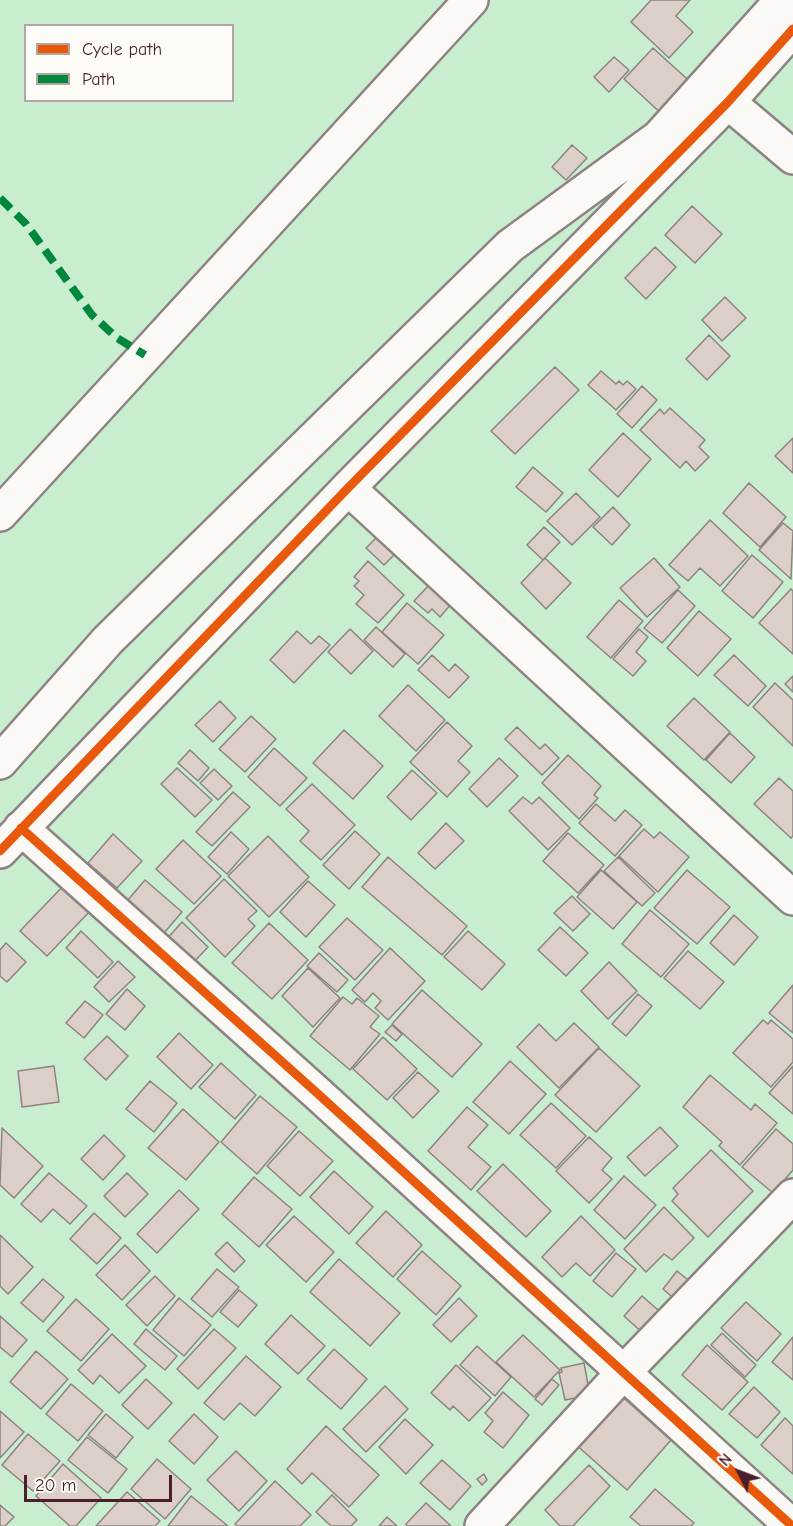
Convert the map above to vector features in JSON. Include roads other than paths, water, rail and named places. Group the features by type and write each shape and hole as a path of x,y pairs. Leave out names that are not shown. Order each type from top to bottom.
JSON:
{"street":[{"path":"0,514 471,0"},
{"path":"0,762 108,640 501,254 659,137 782,0"},
{"path":"792,1526 318,1093 10,839 348,488 728,102 793,29"},
{"path":"728,102 793,157"},
{"path":"348,488 793,898"},
{"path":"482,1526 624,1372 793,1196"}]}
